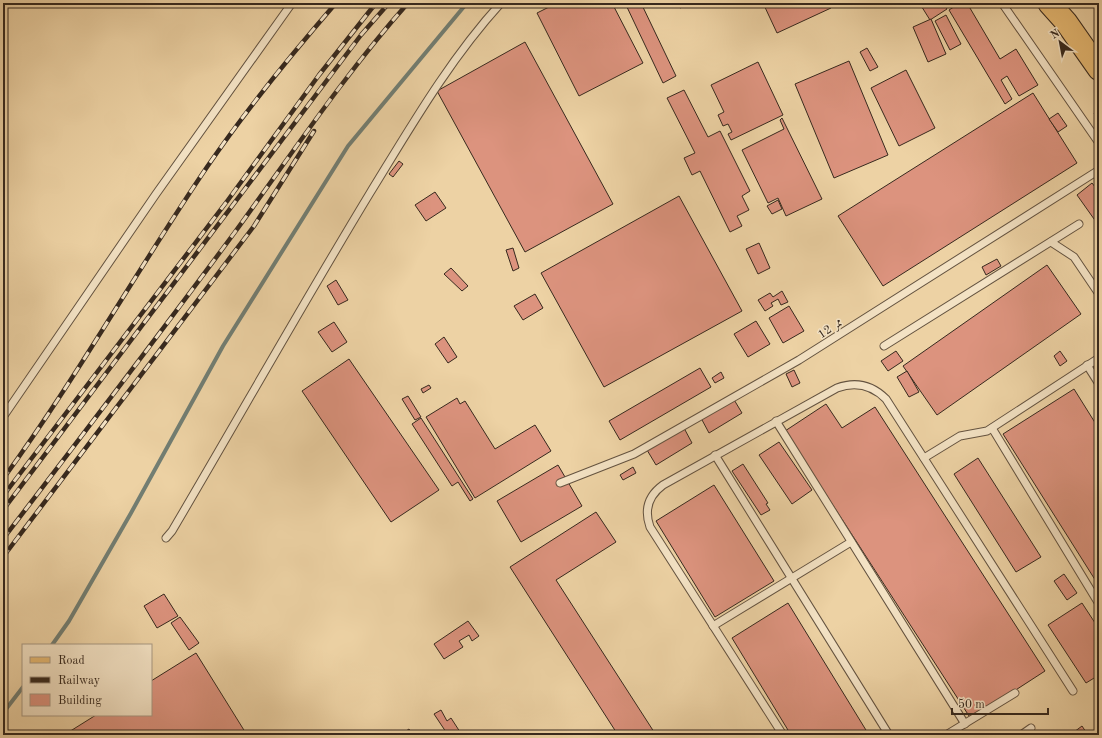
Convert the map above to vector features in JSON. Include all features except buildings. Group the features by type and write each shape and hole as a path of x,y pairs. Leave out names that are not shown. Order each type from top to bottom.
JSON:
{"main road":[{"path":"1049,3 1066,22 1099,69"}],"lane":[{"path":"3,417 156,194 292,3"},
{"path":"166,538 172,531 354,219 432,92 478,28 501,3"},
{"path":"1002,3 1099,143"},
{"name":"ممر 12","path":"560,483 634,454 799,360 1099,170"},
{"path":"884,346 1079,224"},
{"path":"1051,242 1074,257 1099,294"},
{"path":"924,458 960,436 982,432 992,428 1099,358"},
{"path":"1087,365 1099,384"},
{"path":"783,735 650,527 647,514 649,500 657,489 715,455 836,388 852,384 867,386 881,394 886,400 1073,691"},
{"path":"776,421 965,724"},
{"path":"992,428 1099,604"},
{"path":"715,455 889,735"},
{"path":"713,626 851,542"},
{"path":"946,735 1015,693"},
{"path":"1021,735 1031,728"}],"waterway":[{"path":"53,644 69,621 131,513 223,346 348,146 467,3"},
{"path":"3,713 22,688"}],"railway":[{"path":"3,479 56,403 207,167 269,84 336,3"},
{"path":"3,496 228,200 319,75 376,3"},
{"path":"3,510 361,35 389,3"},
{"path":"3,539 206,271 340,87 384,30 408,3"},
{"path":"3,557 254,226 314,131"}]}
